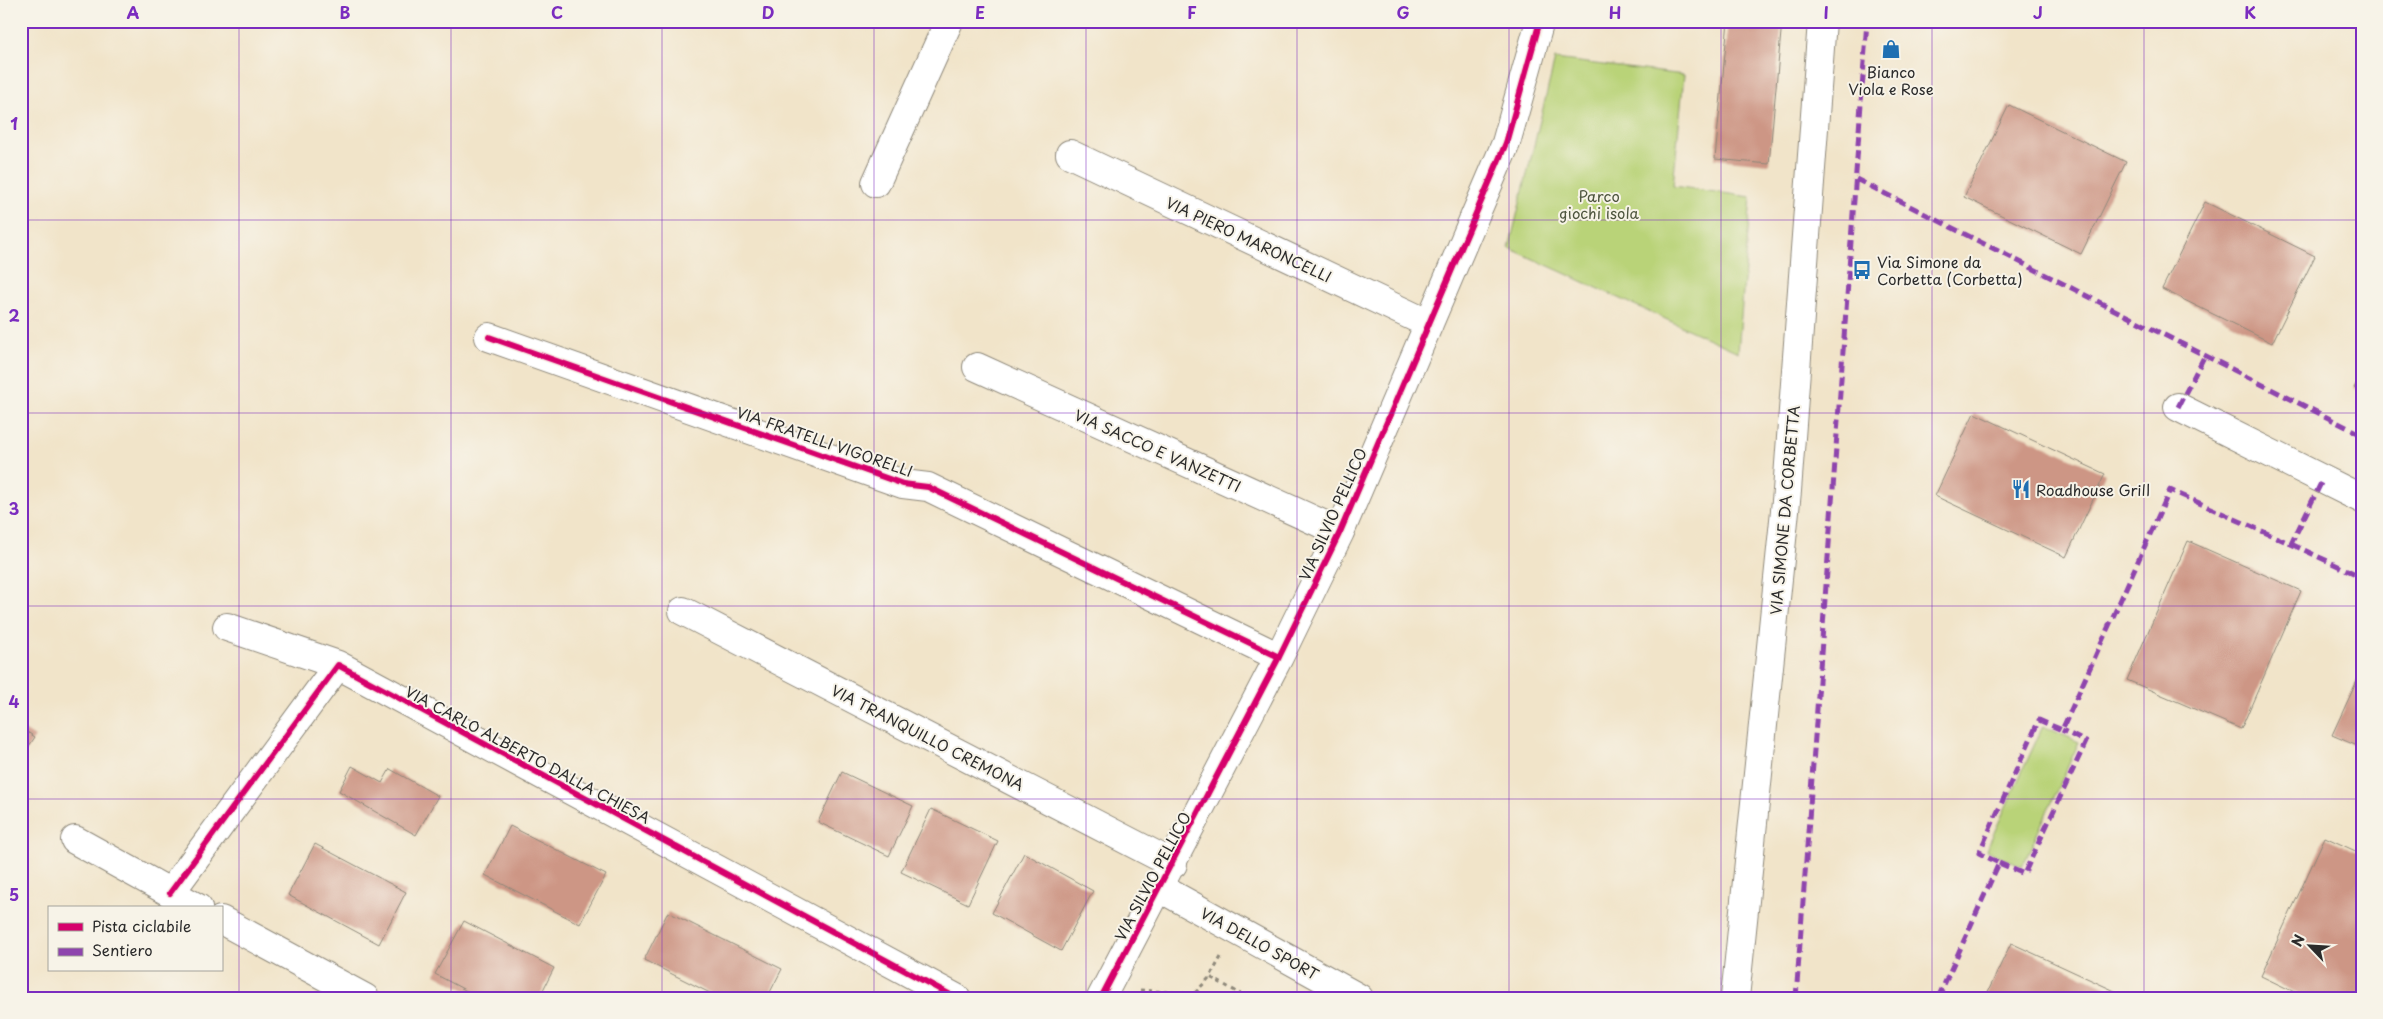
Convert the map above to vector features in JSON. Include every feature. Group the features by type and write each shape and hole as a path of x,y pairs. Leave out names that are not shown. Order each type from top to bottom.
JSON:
{"street":[{"path":"876,183 949,21"},
{"name":"VIA SILVIO PELLICO","path":"1101,998 1280,657 1340,532 1506,143 1540,21"},
{"name":"VIA SIMONE DA CORBETTA","path":"1735,998 1787,491 1822,21"},
{"name":"VIA PIERO MARONCELLI","path":"1070,154 1429,324"},
{"name":"VIA FRATELLI VIGORELLI","path":"489,337 903,484 928,487 1280,657"},
{"name":"VIA SACCO E VANZETTI","path":"977,367 1340,532"},
{"path":"2178,407 2362,499"},
{"name":"VIA TRANQUILLO CREMONA","path":"684,611 1173,864"},
{"name":"VIA CARLO ALBERTO DALLA CHIESA","path":"227,628 338,665 956,998"},
{"path":"170,893 338,665"},
{"path":"75,840 194,906"},
{"name":"VIA DELLO SPORT","path":"1160,888 1359,998"},
{"path":"222,921 365,998"}],"path":[{"path":"1135,989 1194,994 1210,977 1236,930"},
{"path":"1210,977 1248,998"}],"green space":[{"name":"Parco giochi isola","path":"1555,59 1684,75 1673,186 1751,197 1738,352 1509,248"},
{"path":"2043,726 2079,742 2022,867 1986,850"}],"building":[{"path":"1728,21 1782,21 1769,164 1715,159"},
{"path":"2009,105 2126,162 2081,254 1964,197"},
{"path":"2205,202 2315,256 2272,343 2162,289"},
{"path":"2362,373 2362,392 2354,388"},
{"path":"1974,413 2105,474 2066,557 1935,496"},
{"path":"2188,541 2301,591 2241,729 2127,680"},
{"path":"2362,670 2362,748 2332,735"},
{"path":"21,728 35,737 21,758"},
{"path":"352,766 382,783 390,769 438,796 416,835 339,791"},
{"path":"842,772 913,806 889,856 818,822"},
{"path":"931,809 998,841 968,904 901,872"},
{"path":"510,826 606,875 580,924 485,875"},
{"path":"2325,837 2362,854 2362,998 2307,998 2261,976"},
{"path":"315,844 406,892 379,944 288,895"},
{"path":"1024,853 1093,891 1061,951 992,913"},
{"path":"668,912 782,969 767,998 720,998 644,960"},
{"path":"464,921 554,968 539,998 480,998 435,974"},
{"path":"2011,943 2117,992 2114,998 1985,998"}],"marked path":[{"path":"1796,998 1867,21"},
{"path":"1856,179 2362,435"},
{"path":"2178,407 2205,355"},
{"path":"1938,998 1999,863 1979,853 2039,720 2062,730 2170,490 2291,544 2323,479"},
{"path":"2291,544 2362,577"},
{"path":"1999,863 2024,874 2086,742 2062,730"}],"cycle path":[{"path":"1101,998 1279,657 1340,532 1506,143 1540,21"},
{"path":"489,337 903,484 928,487 1279,657"},
{"path":"170,893 338,665 956,998"}],"place":[{"name":"Bianco Viola e Rose","path":"1891,49"},
{"name":"Via Simone da Corbetta (Corbetta)","path":"1862,270"},
{"name":"Roadhouse Grill","path":"2021,489"}]}
